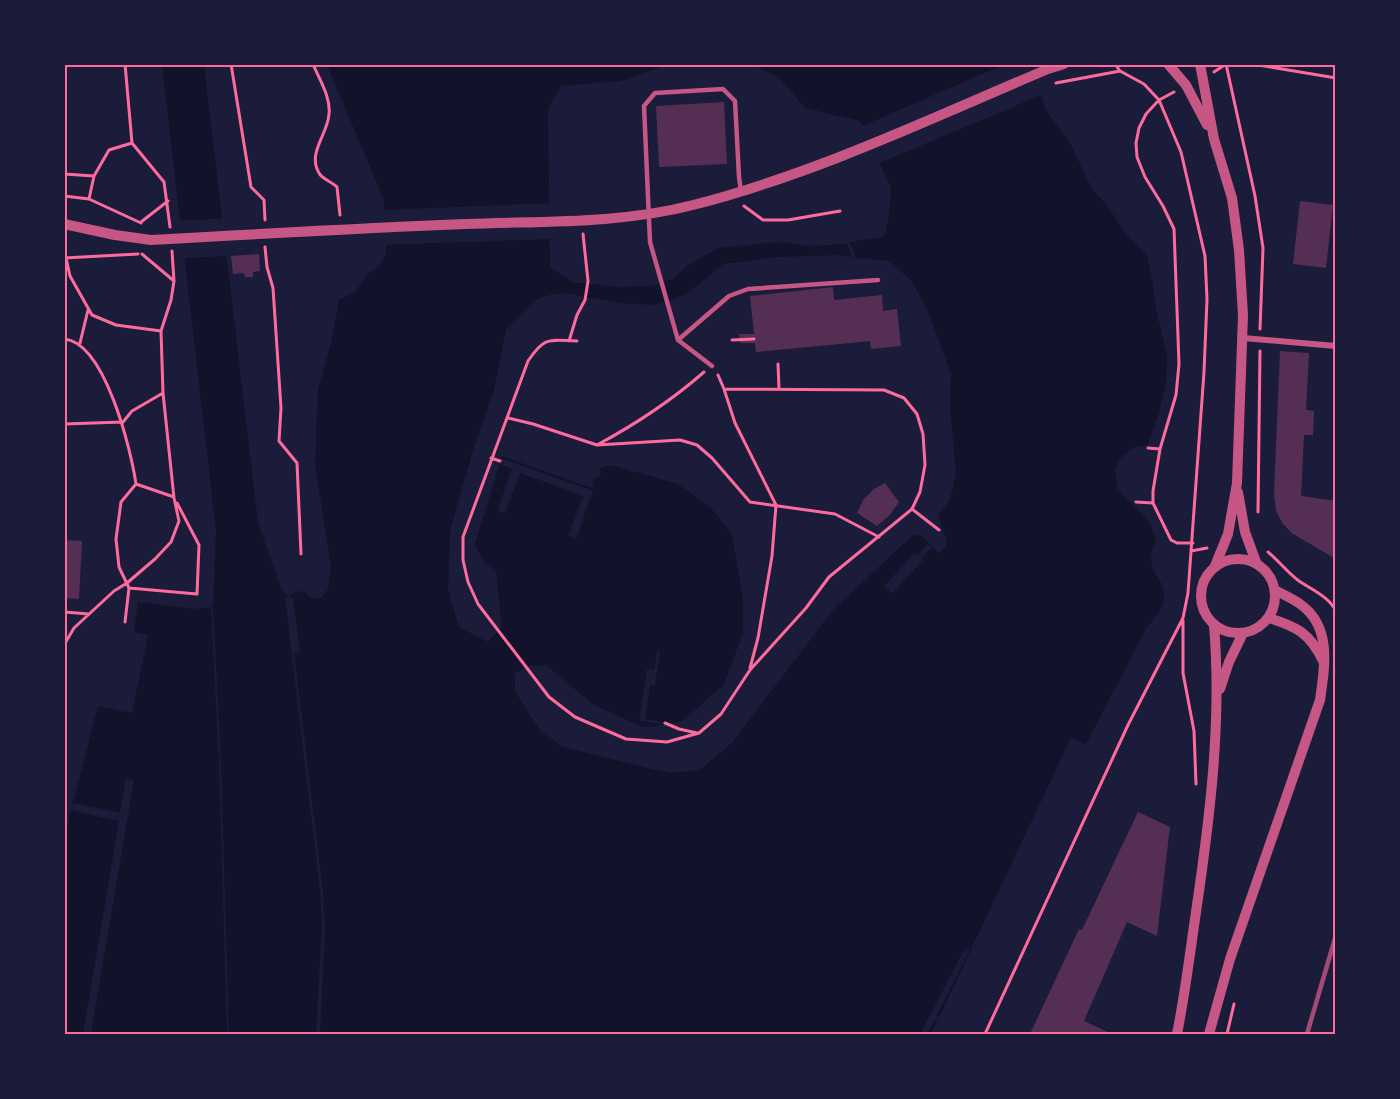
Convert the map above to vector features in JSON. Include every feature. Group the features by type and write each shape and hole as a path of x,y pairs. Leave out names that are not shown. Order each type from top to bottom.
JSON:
{"street":[{"path":"64,224 151,240 556,221 649,214 741,191 862,147 1064,64"},
{"path":"1168,64 1186,85 1214,139"},
{"path":"1200,64 1214,139 1232,198 1239,250 1243,338 1237,483 1228,534 1215,566 1204,579 1200,595 1203,611 1214,625 1227,632 1243,633 1257,628 1269,618 1275,604 1275,590 1272,579 1265,569 1256,562 1243,558 1231,559 1215,566"},
{"path":"1243,338 1335,346"},
{"path":"1237,483 1245,532 1256,562"},
{"path":"1209,1035 1230,959 1320,700 1325,666 1323,637 1316,620 1302,604 1275,590"},
{"path":"1269,618 1290,625 1305,634 1316,646 1325,666"},
{"path":"1177,1035 1203,864 1218,698 1214,625"},
{"path":"1218,698 1229,663 1243,633"}],"lane":[{"path":"712,366 678,340 650,242 644,106 655,93 723,89 735,101 741,191"},
{"path":"678,340 729,296 748,289 878,279"}],"path":[{"path":"124,64 132,143 164,182 168,201 170,235"},
{"path":"231,64 251,187 264,200 265,221"},
{"path":"313,64 327,98 330,113 316,152 315,162 319,175 337,188 340,217"},
{"path":"1115,64 1120,71 1144,84 1159,100 1181,152 1205,256 1207,299 1192,543 1188,592 1183,618 1183,673 1194,731 1195,788"},
{"path":"1252,64 1335,78"},
{"path":"1053,83 1120,71"},
{"path":"1159,100 1146,114 1139,128 1136,143 1137,157 1145,177 1174,229 1179,364 1176,395 1160,449 1153,503 1171,540 1177,543 1192,543"},
{"path":"89,199 94,176 109,150 132,143"},
{"path":"64,174 94,176"},
{"path":"64,196 89,199 150,226"},
{"path":"140,223 168,201"},
{"path":"744,206 763,220 788,220 840,211"},
{"path":"569,341 577,315 585,300 588,281 583,232"},
{"path":"64,645 74,628 171,542 179,521 174,498 163,393 161,331 171,300 174,281 171,246"},
{"path":"265,247 267,267 273,288 281,408 279,441 297,463 301,554"},
{"path":"142,254 174,281"},
{"path":"153,254 65,258 70,276 92,315 116,325 161,331"},
{"path":"80,343 88,309"},
{"path":"64,339 72,339 80,343 94,359 123,422 136,484"},
{"path":"732,340 754,339"},
{"path":"577,341 548,340 538,347 528,361 463,537 463,560 468,582 478,604 549,697 575,717 626,739 667,742 699,733 721,714 750,670 806,608 829,577 912,509 920,492 925,465 923,434 917,414 904,398 884,390 724,389"},
{"path":"778,364 779,389"},
{"path":"597,445 644,418 680,393 712,366 724,389 735,423 776,505 772,556 750,670"},
{"path":"64,424 123,422 132,411 163,393"},
{"path":"508,418 597,445 680,440 697,445 712,458 750,502 835,514 879,537"},
{"path":"1148,448 1160,449"},
{"path":"491,458 500,461"},
{"path":"129,588 197,594 199,545 174,498 136,484"},
{"path":"125,622 129,588 119,567 116,539 121,502 136,484"},
{"path":"1136,502 1153,503"},
{"path":"912,509 939,530"},
{"path":"1265,550 1281,562 1297,579 1319,593 1333,606 1335,611"},
{"path":"64,612 90,614"},
{"path":"985,1035 1128,725 1183,618"},
{"path":"665,723 679,729 699,733"}],"shaded area":[{"path":"162,65 204,65 258,523 283,593 287,595 303,591 311,598 322,598 328,589 331,567 315,464 318,389 332,339 339,300 356,291 367,275 380,265 386,253 384,200 327,65 666,65 621,81 561,86 548,109 550,267 572,282 618,287 652,286 672,279 690,264 718,248 778,242 809,246 847,244 852,257 838,255 777,257 724,264 685,295 655,305 621,303 564,293 549,295 534,301 506,329 494,390 473,450 450,531 448,590 459,627 488,642 502,626 496,572 482,559 475,544 502,456 591,488 594,479 601,476 599,469 606,466 615,466 678,484 710,507 732,534 743,599 743,633 724,684 684,720 653,727 642,727 593,704 546,665 529,666 515,673 515,691 527,711 541,731 562,747 670,773 700,770 732,743 833,610 912,536 920,535 939,553 945,548 947,542 938,516 950,500 956,474 950,405 951,374 928,311 911,280 889,261 856,258 850,242 884,237 888,222 891,188 860,121 805,108 779,77 753,65 1032,65 1046,110 1070,143 1091,187 1126,234 1147,255 1167,356 1166,382 1148,445 1134,447 1121,457 1115,471 1118,489 1150,523 1156,541 1151,561 1162,585 1164,598 1160,610 1147,627 1086,744 1071,738 931,1034 65,1034 65,834 98,706 132,713 148,635 134,632 138,602 193,609 213,607 216,530"}],"pier":[{"path":"1035,64 1044,94 877,164 860,127 1003,65"},
{"path":"553,203 553,239 382,245 381,210"},
{"path":"226,218 230,256 182,258 177,221"},
{"path":"501,458 593,491 576,539 568,536 583,496 520,473 505,513 497,511 512,469 499,464"},
{"path":"928,544 932,547 921,558 923,560 892,594 884,586 915,553 918,555"},
{"path":"287,595 293,598 300,652 294,653 323,891 325,930 320,1034 316,1034 322,923 320,891 285,598"},
{"path":"211,607 213,607 221,763 229,1034 227,1034 219,763"},
{"path":"134,632 148,635 132,713 98,706 72,804 120,813 126,778 134,780 91,1034 83,1034 119,821 71,810 65,834 65,826 97,703 129,710 144,637 133,634"},
{"path":"657,651 660,652 655,685 650,685 645,719 668,723 661,724 639,721 647,669 654,670"},
{"path":"1071,738 1088,746 1072,742 977,945 974,944"},
{"path":"965,948 970,950 936,1016 942,1019 940,1022 935,1020 927,1034 920,1034"}],"building":[{"path":"724,102 727,164 659,167 656,106"},
{"path":"1300,201 1333,205 1326,268 1293,264"},
{"path":"259,254 260,271 253,272 253,277 245,277 244,273 233,274 231,256"},
{"path":"833,287 834,300 882,295 883,311 897,309 901,346 871,349 870,341 756,352 755,343 740,343 739,334 754,334 750,296"},
{"path":"1280,351 1309,353 1306,410 1314,411 1313,435 1304,435 1301,496 1336,501 1336,559 1293,534 1283,524 1276,511 1274,494"},
{"path":"885,483 899,502 889,516 877,526 857,513 863,500 874,489"},
{"path":"64,540 82,541 79,599 64,598"},
{"path":"1138,812 1170,827 1157,936 1127,922 1084,1021 1112,1034 1030,1034 1079,929 1082,930"}],"railway":[{"path":"1307,1034 1336,935"}]}
